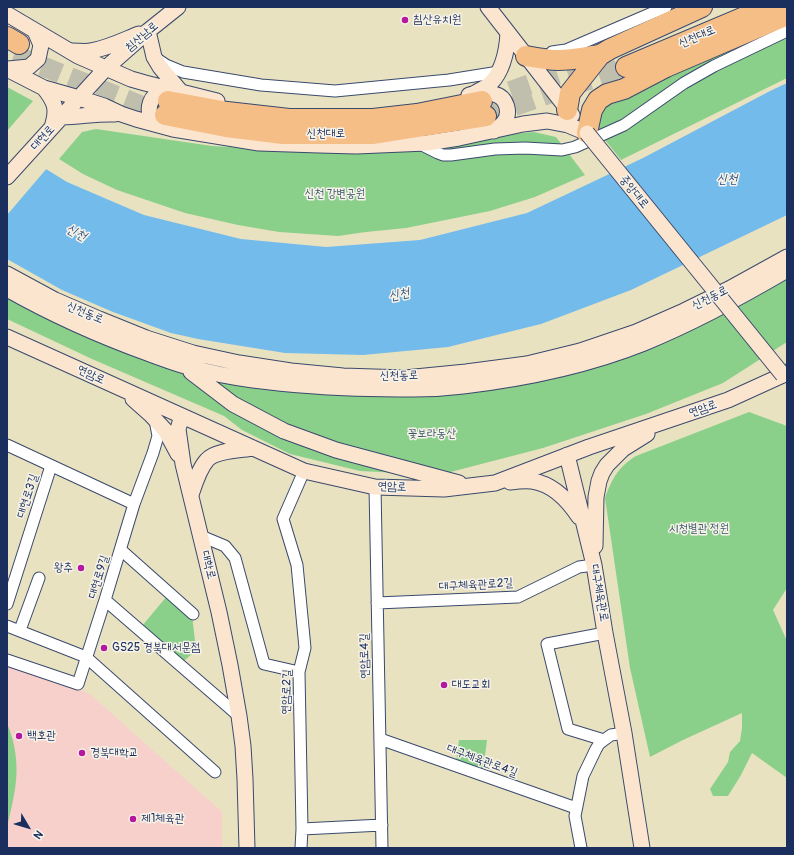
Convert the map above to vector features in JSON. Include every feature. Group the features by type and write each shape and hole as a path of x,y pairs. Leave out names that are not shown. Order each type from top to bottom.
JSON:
{"highway":[{"path":"624,89 613,88 603,82 598,65 702,7"},
{"name":"신천대로","path":"614,56 734,7"},
{"name":"신천대로","path":"614,56 768,7"},
{"path":"587,133 592,110 598,100 607,94 624,89 666,67 787,15"},
{"path":"526,56 547,60 566,60 614,56"},
{"path":"567,110 570,93 580,79 614,56"},
{"name":"신천대로","path":"168,108 227,112 289,119 373,119 417,114 484,110"}],"main road":[{"name":"침산남로","path":"79,98 106,68 178,7"},
{"name":"중앙대로","path":"488,7 567,110 785,374"},
{"path":"7,14 78,56 145,84 168,108"},
{"path":"11,51 29,67 38,59 41,45 35,31"},
{"path":"70,51 92,51 148,31 154,57 160,67 173,129 259,143 349,146 417,143 459,138 484,110 490,84 499,72 506,54 508,33"},
{"path":"11,51 44,88 59,113 82,116 120,114 168,108"},
{"path":"44,88 104,106 120,114"},
{"name":"대현로","path":"7,178 51,128 59,113 79,98"},
{"path":"484,110 523,124 547,121 568,125 587,133"},
{"name":"신천동로","path":"7,274 55,300 99,319 146,338 193,353 239,363 291,371 343,376 405,378 527,364 580,351 636,332 684,311 729,289 787,257"},
{"name":"신천동로","path":"7,289 50,313 93,332 127,346 192,368 234,377 291,384 378,390 462,387 507,380 559,369 606,356 643,343 695,320 787,270"},
{"name":"연암로","path":"7,337 304,471 375,487 444,489 495,483 567,455 728,400 785,374"},
{"path":"193,353 191,372 233,404 284,431 336,450 467,486"},
{"path":"122,389 165,430 183,464"},
{"name":"대학로","path":"182,416 178,429 183,464 224,635 243,746 247,848"},
{"path":"594,565 596,498 602,473 622,449 668,421"},
{"path":"191,495 199,473 208,459 222,452 253,448"},
{"name":"대구체육관로","path":"567,455 594,565 624,733 642,848"},
{"path":"495,483 530,480 545,484 563,496 584,524"}],"street":[{"path":"526,56 566,50 666,7"},
{"path":"417,143 443,155 495,149 526,148 562,150 575,147 633,120 684,83 714,66 787,31"},
{"path":"154,57 183,72 261,85 335,91 449,80 499,72"},
{"name":"대현로9길","path":"7,660 78,684 121,550 134,504 158,436 154,418"},
{"name":"대현로3길","path":"7,445 51,466 7,604"},
{"path":"153,453 160,449 167,448 175,450"},
{"path":"51,466 134,504"},
{"name":"연암로2길","path":"301,848 302,829 299,672 305,648 297,566 283,519 304,471"},
{"name":"연암로4길","path":"375,487 382,848"},
{"path":"201,536 225,546 235,558 264,664 299,672"},
{"path":"121,550 193,614"},
{"name":"대구체육관로2길","path":"377,603 518,597 579,567 594,565"},
{"path":"20,630 39,578"},
{"path":"105,600 238,716"},
{"path":"7,626 86,657 215,772"},
{"path":"604,740 568,729 547,644 605,633"},
{"path":"581,848 575,816 583,776 596,749 604,740 611,735 624,733"},
{"name":"대구체육관로4길","path":"380,739 576,808"},
{"path":"302,829 382,825"}],"shaded area":[{"name":"경북대학교","path":"7,665 79,689 91,695 222,812 222,848 7,848"}],"green space":[{"path":"787,7 787,78 621,160 593,127 595,106"},
{"path":"7,87 33,101 7,131"},
{"name":"신천 강변공원","path":"96,129 212,146 320,152 534,132 556,137 585,175 535,197 490,211 406,228 338,236 279,232 238,225 185,213 117,190 83,174 59,159 82,132"},
{"name":"꽃보라동산","path":"787,278 787,342 723,383 646,414 543,448 439,475 360,471 290,454 242,430 224,416 92,359 7,319 7,295 178,370 454,394 510,388 577,372"},
{"name":"시청별관 정원","path":"749,412 787,426 787,588 773,610 787,641 787,778 752,753 728,796 713,796 710,789 728,762 730,752 740,741 742,713 650,757 630,668 605,498 616,474 636,456"},
{"path":"167,596 192,615 196,650 184,661 142,626"},
{"path":"7,724 10,730 15,753 16,785 7,828"},
{"path":"459,740 487,740 483,771 456,762"}],"water":[{"name":"신천","path":"787,83 787,215 631,290 541,324 448,347 363,355 285,353 198,339 171,333 113,312 62,290 7,259 7,145 67,182 144,215 241,239 326,247 420,240 527,213 643,158"}],"pier":[{"path":"7,143 48,167 7,215"}],"tunnel":[{"path":"14,55 165,115"},
{"path":"482,101 599,60"},
{"path":"486,116 626,67"}],"place":[{"name":"침산유치원","path":"405,20"},
{"name":"왕추","path":"81,568"},
{"name":"GS25 경북대서문점","path":"104,648"},
{"name":"대도교회","path":"444,685"},
{"name":"백호관","path":"19,736"},
{"name":"경북대학교","path":"82,753"},
{"name":"제1체육관","path":"133,819"}]}
